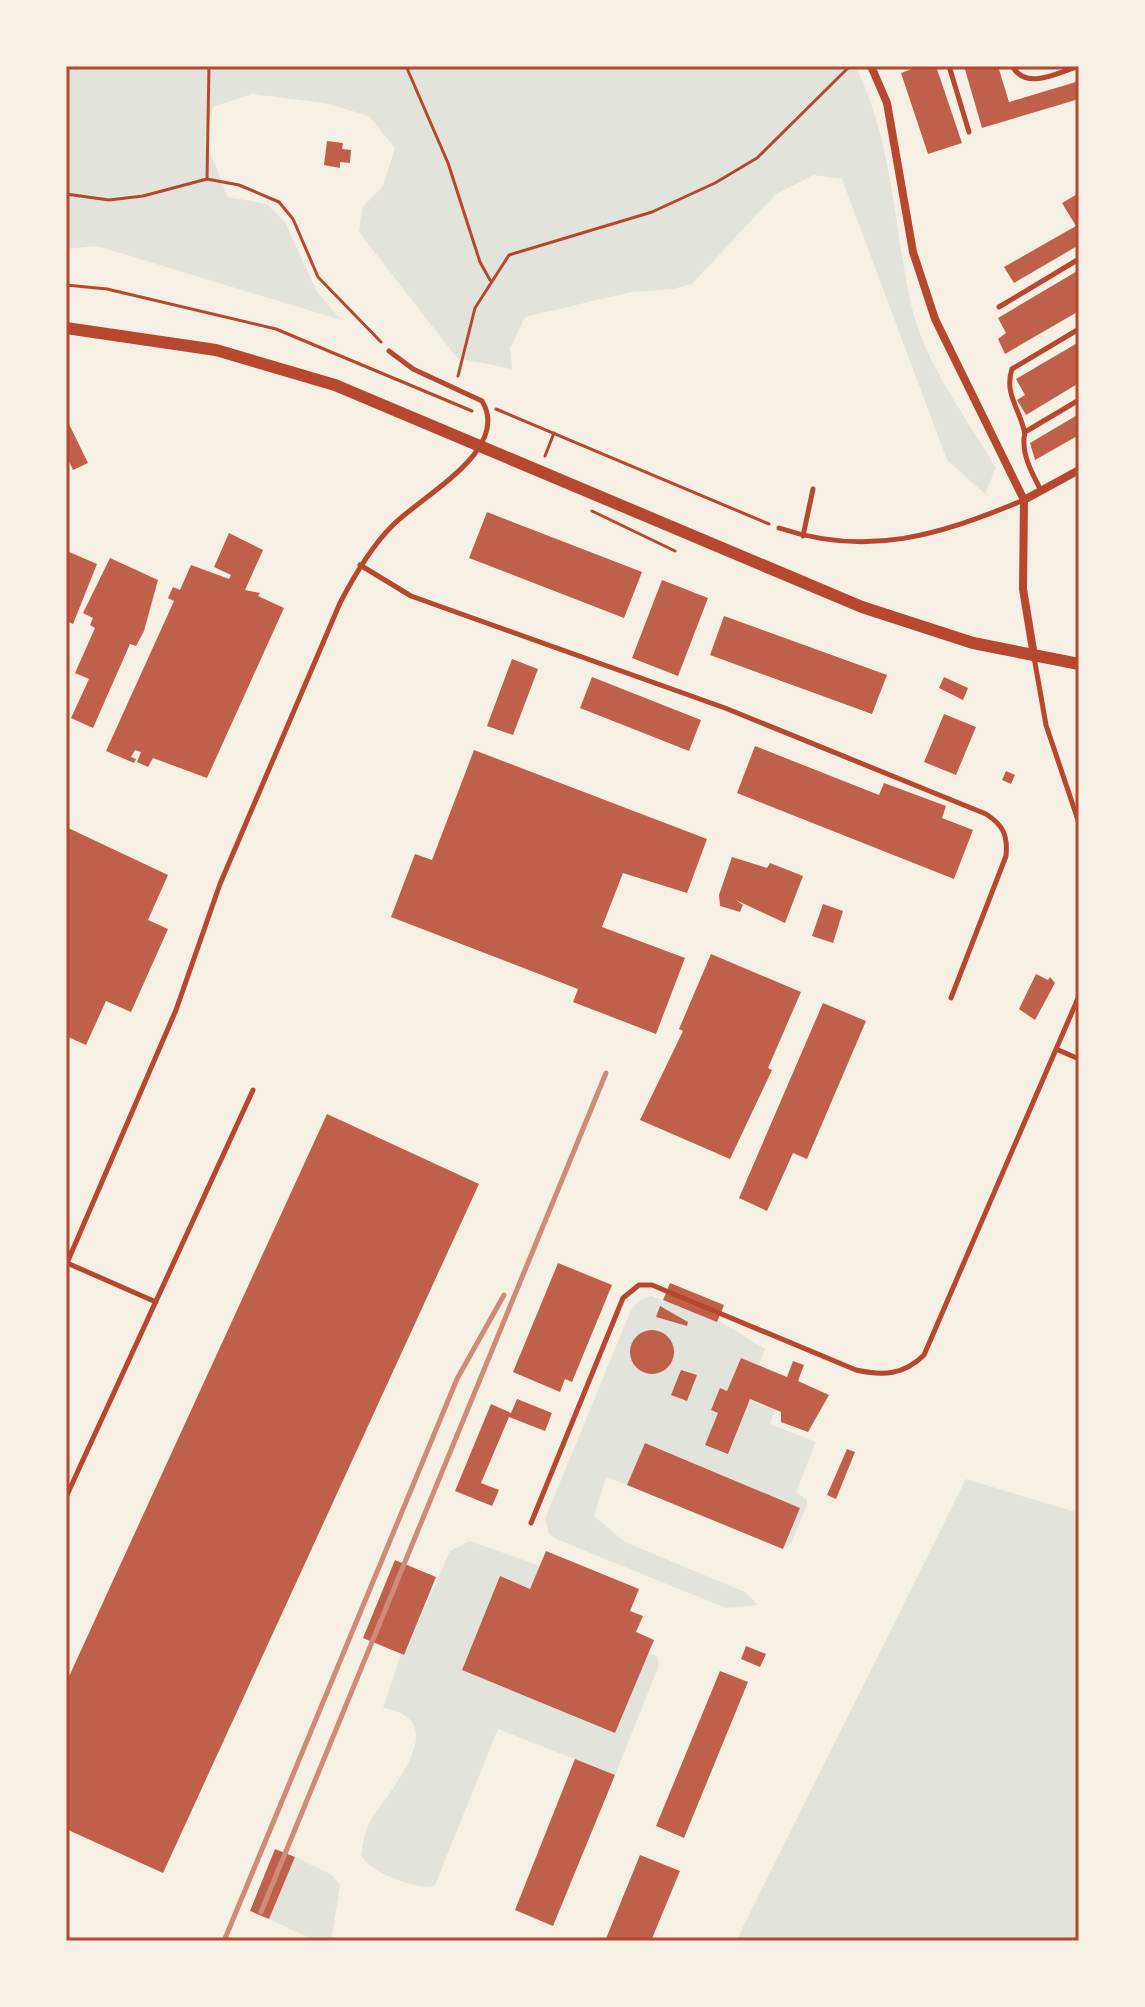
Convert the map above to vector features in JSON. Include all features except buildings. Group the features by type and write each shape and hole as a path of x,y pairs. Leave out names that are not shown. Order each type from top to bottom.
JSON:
{"main road":[{"path":"66,328 168,340 276,366 335,385 914,627 1079,664"}],"street":[{"path":"874,67 887,103 913,252 935,319 1024,500 1023,589 1034,656"},
{"path":"1024,500 1079,470"}],"lane":[{"path":"949,66 969,132"},
{"path":"1012,66 1019,76 1028,80 1079,66"},
{"path":"999,307 1079,259"},
{"path":"1041,491 1029,467 1023,443 1025,432 1013,406 1008,381 1012,369 1079,329"},
{"path":"156,1302 66,1263 176,1010 220,884 340,603 360,565 391,526 483,446 489,424 488,410 474,394 413,369 389,351"},
{"path":"1025,432 1079,400"},
{"path":"803,536 813,489"},
{"path":"779,528 845,544 901,539 959,525 1024,500"},
{"path":"360,565 411,596 725,708 986,814 1000,824 1008,840 1006,856 951,998"},
{"path":"1034,656 1046,725 1079,823"},
{"path":"531,1523 623,1298 639,1285 652,1285 856,1370 880,1375 914,1365 924,1355 1079,996"},
{"path":"1056,1049 1079,1059"},
{"path":"66,1497 253,1090"}],"path":[{"path":"207,179 209,66"},
{"path":"406,66 448,163 480,262 490,280"},
{"path":"456,387 475,308 490,280 509,255 652,212 715,183 757,158 850,66"},
{"path":"66,194 120,199 207,179 239,185 279,202 293,219 318,277 389,351"},
{"path":"66,285 107,289 276,329 345,355 467,411 478,412"},
{"path":"497,409 779,528"},
{"path":"540,469 554,433"}],"shaded area":[{"path":"66,66 855,66 877,122 917,326 947,389 996,468 985,494 947,460 842,179 813,175 775,195 692,284 673,289 631,292 525,317 510,348 512,369 457,358 359,232 362,208 383,186 395,148 369,116 325,103 252,94 213,107 205,140 228,197 267,204 285,222 317,292 341,320 97,246 66,249"},
{"path":"651,1296 718,1320 765,1349 759,1365 741,1358 727,1391 720,1389 775,1410 770,1424 816,1442 796,1492 807,1500 807,1505 791,1543 783,1549 800,1508 645,1443 627,1485 606,1477 594,1516 625,1542 745,1592 758,1605 726,1608 549,1534 545,1519 631,1310 640,1300"},
{"path":"966,1479 1079,1513 1079,1941 736,1941"},
{"path":"470,1541 540,1566 530,1589 500,1577 462,1670 614,1733 648,1653 657,1656 659,1665 615,1775 498,1729 435,1885 418,1886 383,1873 361,1855 369,1824 400,1778 415,1743 415,1728 405,1716 383,1708 401,1654 404,1655 450,1551"},
{"path":"295,1857 332,1875 340,1885 331,1941 316,1941 269,1919"}],"railway":[{"path":"261,1912 606,1073"},
{"path":"224,1941 457,1379 504,1295"}]}
